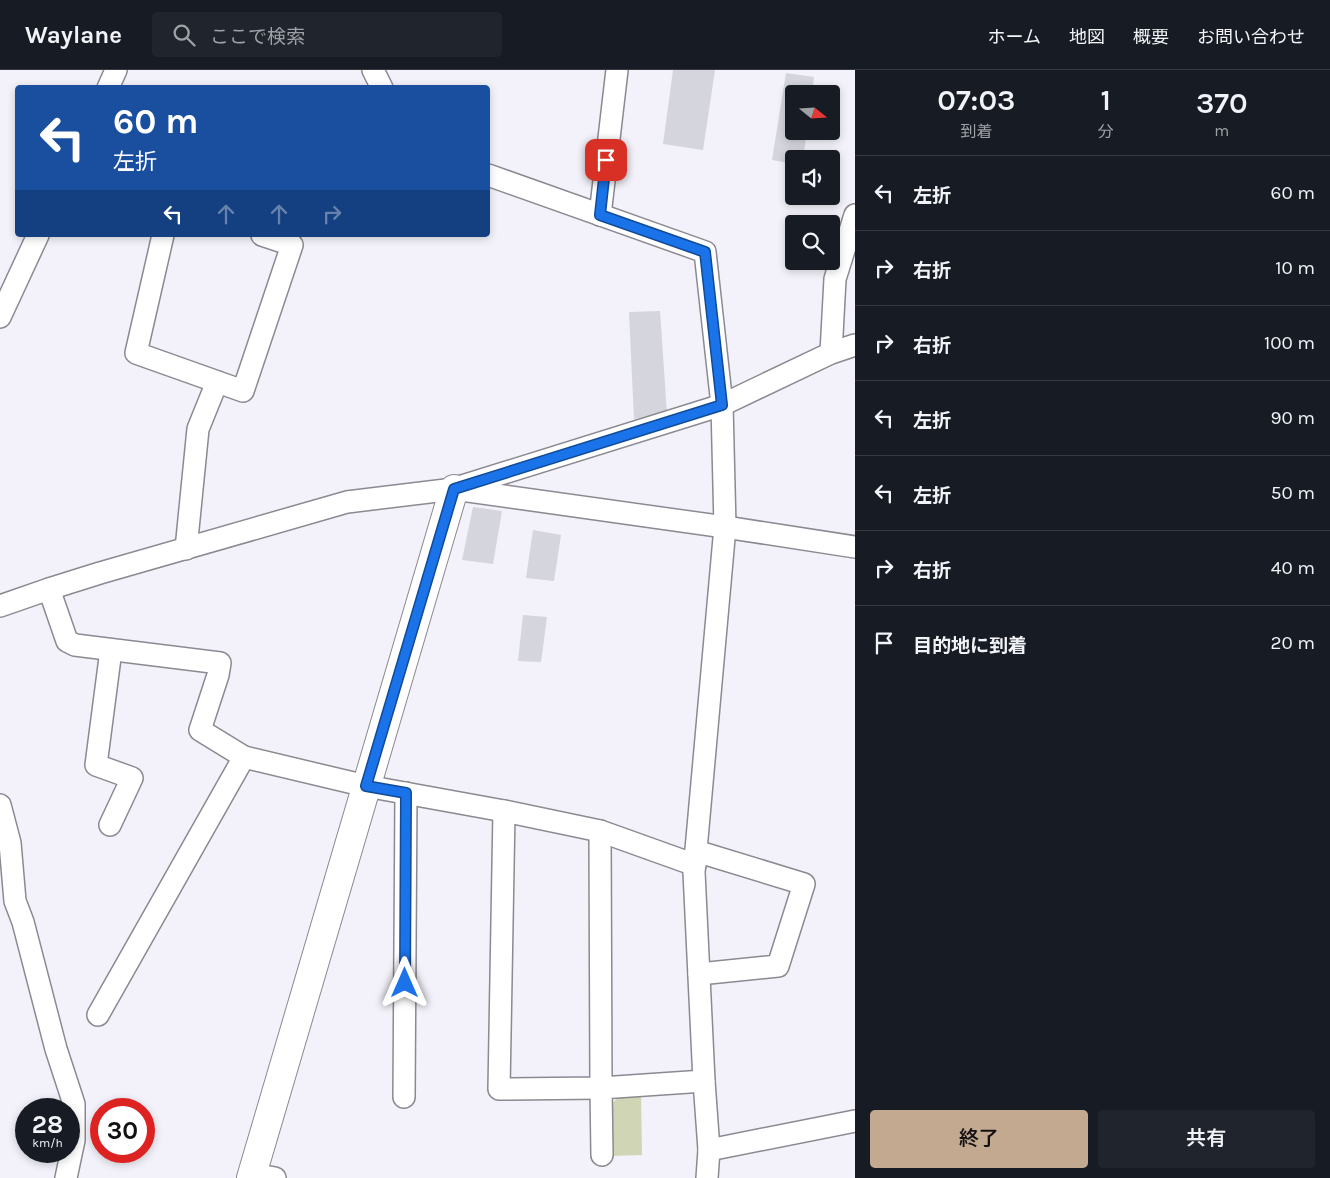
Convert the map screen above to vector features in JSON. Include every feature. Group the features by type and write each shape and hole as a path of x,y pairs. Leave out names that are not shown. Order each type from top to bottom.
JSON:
{"street":[{"path":"109,85 116,70"},
{"path":"374,70 381,85"},
{"path":"600,215 617,70"},
{"path":"490,176 705,252 722,405 725,527 695,858 704,1080 710,1150 707,1178"},
{"path":"831,353 835,280 855,216"},
{"path":"0,317 37,237"},
{"path":"163,237 136,353 243,390 292,245 268,237"},
{"path":"0,606 49,589 347,502 454,489 722,405 831,353 855,345"},
{"path":"186,549 198,429 216,382"},
{"path":"454,489 855,547"},
{"path":"260,1177 366,786 454,489"},
{"path":"49,589 68,641 75,646 220,663 218,675 200,730 244,757 366,786 504,811 600,831 695,858 804,884 778,966 699,974"},
{"path":"110,825 132,778 96,766 111,650"},
{"path":"98,1015 244,757"},
{"path":"404,1097 406,793"},
{"path":"0,805 10,843 15,901 23,922 56,1049 74,1104 74,1140 66,1178"},
{"path":"504,811 500,1089 601,1088 704,1080"},
{"path":"600,831 602,1155"},
{"path":"710,1150 855,1121"}],"green space":[{"path":"620,1096 641,1096 642,1155 610,1156 609,1106"}],"building":[{"path":"673,70 715,70 703,150 663,144"},
{"path":"786,73 814,77 813,85 785,85 785,140 806,140 804,150 785,150 785,162 772,160"},
{"path":"660,311 667,414 634,419 629,312"},
{"path":"473,507 502,511 493,564 462,560"},
{"path":"533,530 561,535 554,581 526,578"},
{"path":"523,615 547,617 541,662 518,661"}],"route":[{"path":"405,983 406,793 366,786 454,489 722,405 705,252 600,215 606,160"}]}
